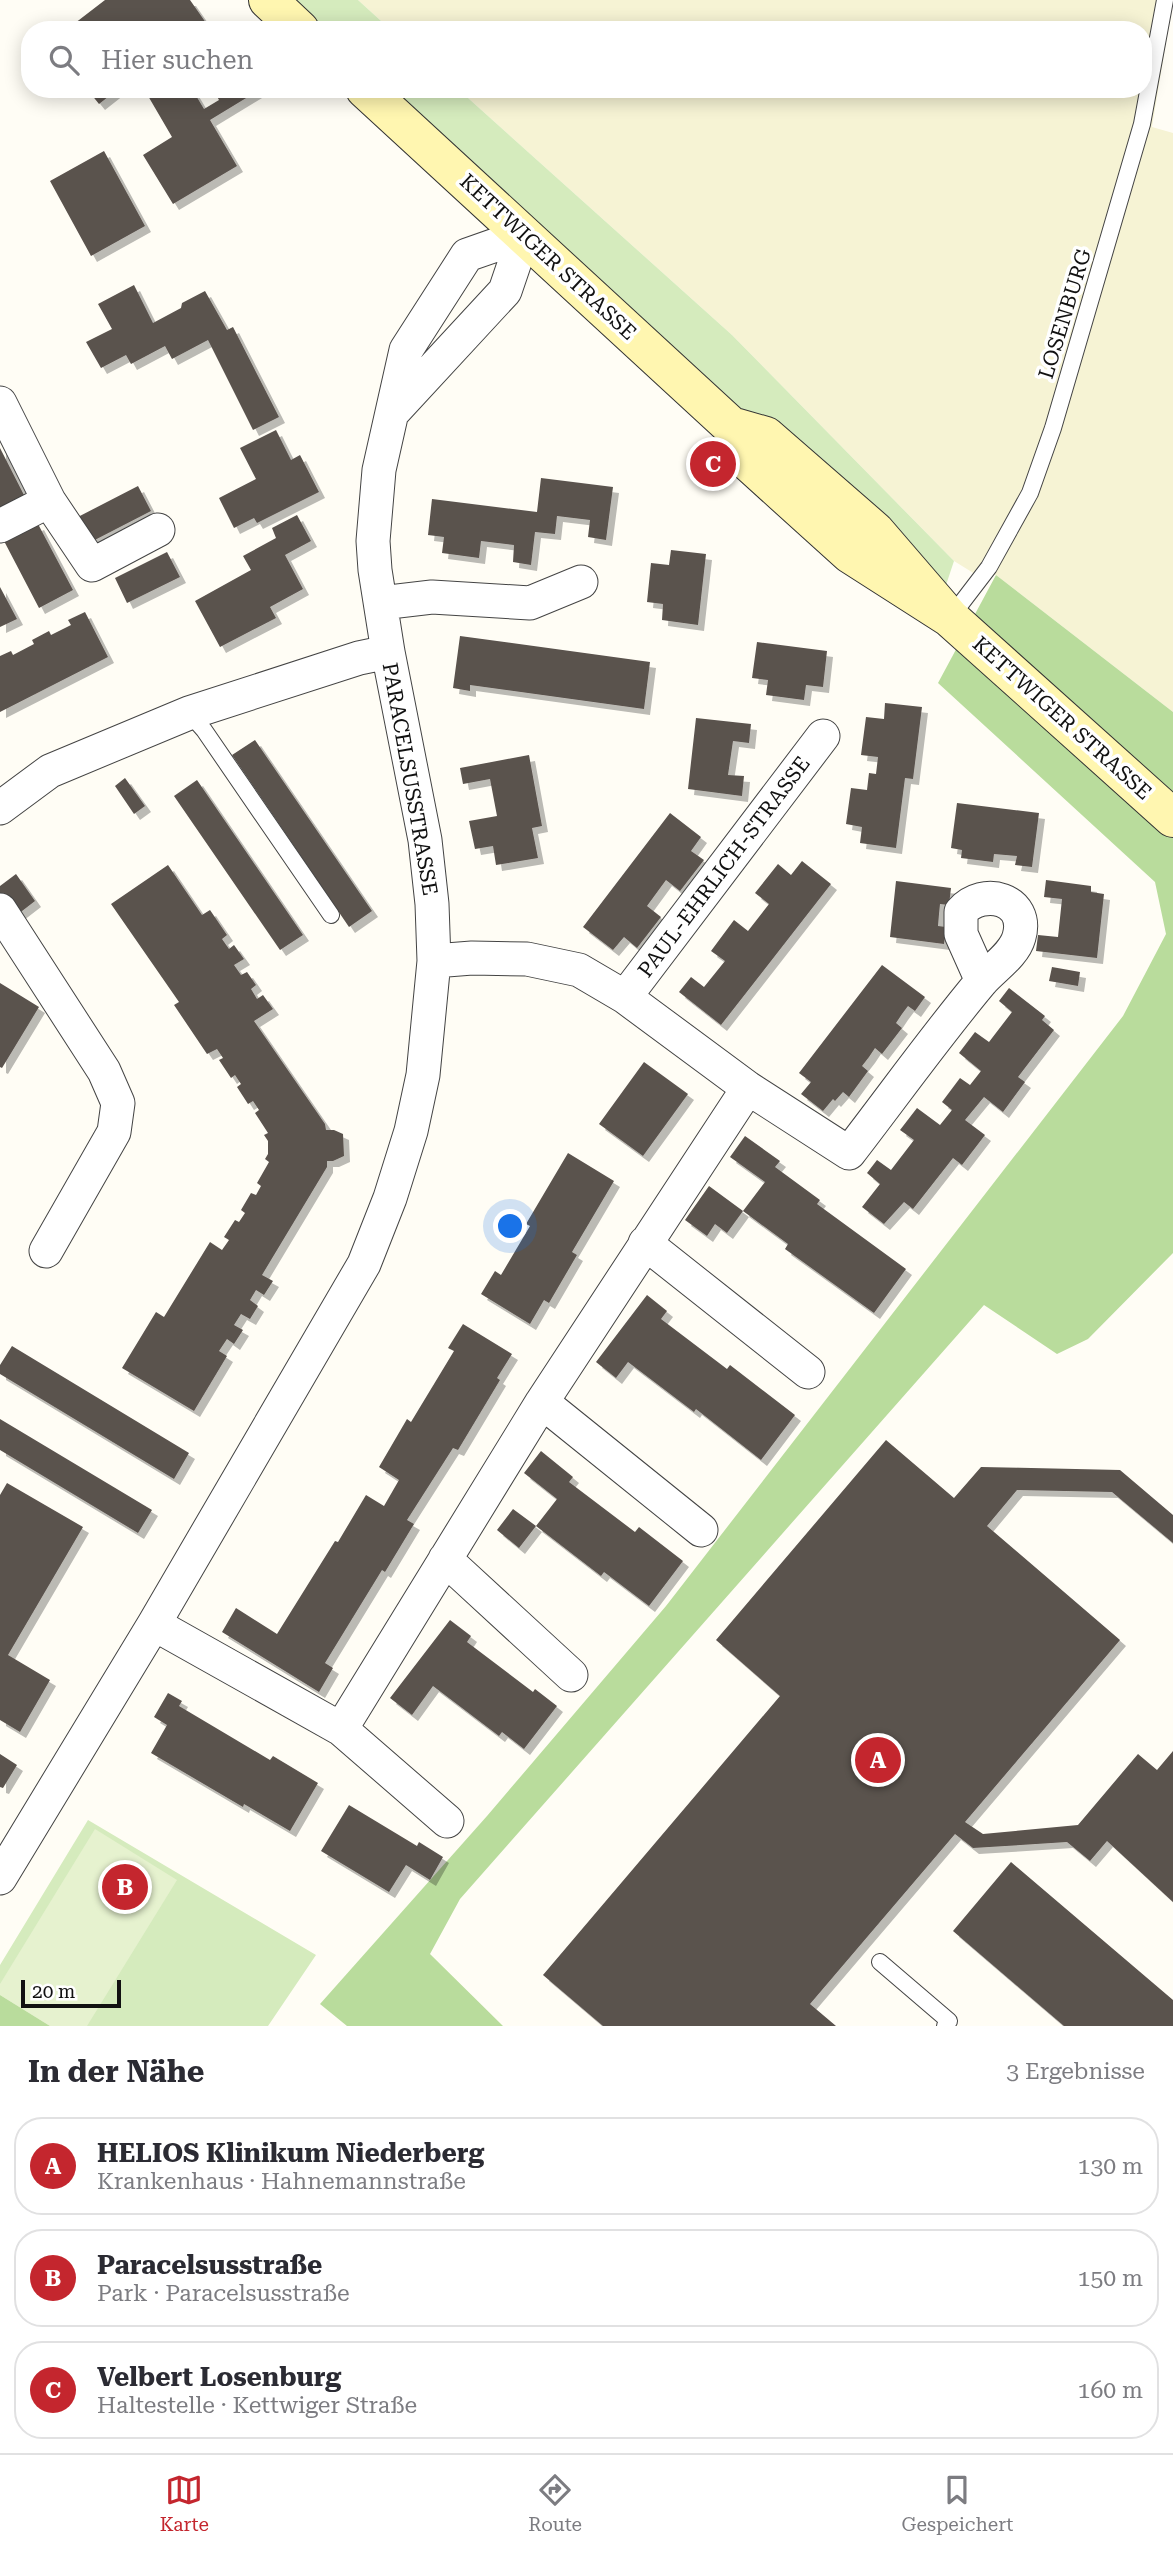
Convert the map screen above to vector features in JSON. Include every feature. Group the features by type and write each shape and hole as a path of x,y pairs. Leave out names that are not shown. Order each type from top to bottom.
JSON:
{"main road":[{"path":"268,0 290,21"},
{"name":"KETTWIGER STRASSE","path":"375,98 731,426 745,459 850,554 950,618 1173,818"}],"street":[{"name":"PARACELSUSSTRASSE","path":"392,413 505,291 524,235"},
{"name":"PARACELSUSSTRASSE","path":"0,1878 154,1623 364,1264 390,1198 411,1131 424,1074 435,961 425,840 388,652 373,541 379,470 406,350 467,255 524,235"},
{"path":"0,403 48,501 92,565 158,530"},
{"path":"0,526 48,501"},
{"path":"381,603 432,597 530,603 581,582"},
{"path":"0,808 50,771 189,713 359,658 388,652"},
{"name":"PAUL-EHRLICH-STRASSE","path":"625,997 823,736"},
{"path":"0,910 104,1071 118,1103 114,1132 46,1251"},
{"name":"PAUL-EHRLICH-STRASSE","path":"435,961 527,958 579,970 625,997 748,1088 849,1153 982,981"},
{"path":"341,1729 542,1402 748,1088"},
{"path":"645,1243 808,1372"},
{"path":"542,1402 701,1530"},
{"path":"445,1559 571,1675"},
{"path":"154,1623 341,1729 447,1821"}],"lane":[{"name":"LOSENBURG","path":"1152,70 1165,0"},
{"name":"LOSENBURG","path":"950,618 989,566 1030,494 1053,428 1142,124 1147,98"},
{"path":"189,713 204,730 331,915"},
{"path":"880,1962 949,2021 945,2026"}],"shaded area":[{"path":"358,0 1173,0 1152,127 1173,133 1173,712 996,575 975,574 954,561 732,335 468,98 1152,98 1152,21 381,21"}],"green space":[{"path":"284,0 358,0 381,21 306,21"},
{"path":"388,98 468,98 732,335 954,561 942,597"},
{"path":"996,575 1173,712 1173,1253 1088,1339 1057,1354 984,1305 460,1899 430,1954 503,2026 347,2026 320,2004 487,1816 666,1606 1123,1016 1166,934 1155,882 938,683"},
{"path":"88,1820 316,1955 268,2026 47,2026 0,1998 0,1965"},
{"path":"95,1829 177,1880 87,2026 50,2026 0,1995 0,1984"},
{"path":"0,1995 50,2026 0,2026"}],"building":[{"path":"105,0 190,0 205,21 78,21"},
{"path":"94,98 107,98 99,104"},
{"path":"149,98 197,98 204,109 219,100 218,98 246,98 210,120 237,166 173,204 143,155 172,137"},
{"path":"104,151 145,226 91,256 50,181"},
{"path":"134,285 153,323 205,291 227,330 233,327 279,417 253,430 208,340 172,359 165,346 131,364 126,355 101,368 86,342 112,329 98,304"},
{"path":"276,430 291,460 300,455 319,492 257,523 254,518 234,528 219,498 256,479 240,448"},
{"path":"0,448 26,499 0,512"},
{"path":"541,478 613,487 606,540 588,537 590,520 557,516 555,534 535,532 531,565 513,562 514,545 481,541 479,558 442,553 444,537 428,535 432,499 537,512"},
{"path":"138,486 151,511 87,544 74,519"},
{"path":"297,515 311,541 285,555 303,589 270,607 276,618 220,647 195,601 251,570 243,556 276,538 272,528"},
{"path":"38,524 73,590 39,608 4,541"},
{"path":"671,550 706,554 698,625 662,620 663,604 647,602 651,563 669,565"},
{"path":"167,552 180,577 127,603 115,578"},
{"path":"0,587 17,619 0,627"},
{"path":"85,612 108,657 0,712 0,656 11,651 13,655 34,644 32,640 49,631 51,635 71,625 68,620"},
{"path":"460,636 650,662 644,709 470,685 470,691 453,688"},
{"path":"757,642 827,651 823,687 806,685 804,700 766,695 768,680 752,678"},
{"path":"885,703 922,707 913,779 905,778 896,848 860,843 862,827 846,824 851,788 867,790 869,773 876,774 878,757 861,755 866,717 884,719"},
{"path":"696,718 751,724 749,743 733,741 728,775 744,776 742,796 688,789"},
{"path":"255,740 372,911 349,927 232,755"},
{"path":"529,755 542,826 532,828 538,858 496,865 493,846 475,849 469,821 497,816 490,779 463,784 460,768"},
{"path":"125,778 145,806 134,814 115,786"},
{"path":"197,780 303,935 280,950 174,796"},
{"path":"957,803 1039,813 1032,867 1015,865 1017,856 994,854 993,862 961,858 962,850 951,848"},
{"path":"670,813 701,837 691,851 704,860 680,891 666,880 647,906 661,917 637,948 624,937 613,950 583,927"},
{"path":"802,861 831,884 721,1025 679,992 691,977 704,987 725,961 711,951 734,920 748,931 769,904 755,893 778,864 791,875"},
{"path":"168,865 202,915 210,910 227,935 222,939 229,949 234,945 244,959 234,965 241,975 247,972 256,985 251,989 257,999 263,995 273,1009 254,1021 325,1124 326,1130 343,1134 344,1156 327,1161 327,1167 262,1275 273,1281 264,1295 256,1290 250,1300 258,1306 250,1319 241,1314 234,1325 243,1330 234,1344 227,1339 219,1351 227,1356 194,1411 122,1368 156,1312 164,1317 210,1242 222,1250 229,1240 224,1237 235,1220 239,1222 245,1213 241,1210 251,1193 256,1195 261,1186 257,1183 269,1162 265,1159 268,1154 268,1141 264,1135 268,1133 255,1113 259,1110 253,1101 248,1104 237,1087 241,1084 235,1075 231,1078 219,1060 223,1058 217,1049 207,1054 174,1005 179,1002 111,904"},
{"path":"16,874 35,901 13,918 0,900 0,886"},
{"path":"1046,880 1091,886 1091,892 1104,894 1097,958 1036,951 1038,935 1058,937 1062,899 1044,897"},
{"path":"896,881 951,888 949,905 940,904 938,926 946,927 944,944 890,937"},
{"path":"882,965 925,997 915,1011 908,1006 896,1023 902,1028 882,1054 875,1048 862,1066 868,1071 849,1097 843,1092 823,1111 801,1094 811,1082 799,1073"},
{"path":"1052,967 1080,972 1078,986 1049,981"},
{"path":"0,983 39,1007 2,1068 0,1067"},
{"path":"1009,988 1045,1016 1042,1020 1054,1030 1018,1077 1025,1082 1003,1112 984,1097 965,1120 985,1135 962,1165 953,1158 913,1209 904,1202 884,1224 862,1207 880,1184 867,1173 877,1160 891,1170 914,1140 900,1130 917,1108 940,1125 952,1110 942,1102 960,1078 970,1085 981,1071 959,1053 975,1032 989,1042 1012,1012 999,1001"},
{"path":"644,1062 688,1094 643,1156 599,1124"},
{"path":"745,1136 780,1161 775,1167 820,1200 817,1204 906,1269 874,1313 785,1249 788,1244 743,1211 765,1182 730,1157"},
{"path":"568,1153 614,1181 572,1252 577,1255 549,1303 544,1300 530,1324 481,1294 495,1271 501,1275 530,1226 526,1224"},
{"path":"709,1186 743,1211 727,1233 715,1224 707,1236 685,1220"},
{"path":"647,1295 667,1311 661,1319 727,1369 730,1365 795,1415 761,1460 696,1409 694,1412 628,1362 616,1378 596,1362"},
{"path":"463,1324 512,1354 497,1378 500,1380 458,1450 453,1448 407,1520 414,1524 385,1572 382,1570 325,1663 333,1668 319,1692 222,1632 236,1608 277,1634 366,1495 384,1506 399,1480 379,1467 407,1419 411,1422 454,1351 448,1348"},
{"path":"12,1346 189,1453 174,1479 0,1374 0,1365"},
{"path":"0,1419 152,1510 138,1533 0,1450"},
{"path":"886,1440 954,1498 981,1467 1120,1470 1173,1515 1173,1543 1112,1492 1017,1490 987,1526 1120,1640 965,1822 983,1834 1078,1825 1138,1754 1157,1770 1173,1751 1173,1902 1107,1841 1090,1861 1067,1842 973,1848 955,1834 810,2004 836,2026 603,2026 543,1975 780,1696 716,1640"},
{"path":"541,1451 573,1477 569,1482 635,1532 639,1527 683,1561 649,1606 604,1572 601,1576 536,1526 557,1499 524,1473"},
{"path":"7,1483 83,1527 8,1655 50,1680 20,1732 0,1720 0,1495"},
{"path":"513,1509 536,1526 519,1548 497,1530"},
{"path":"450,1620 471,1636 467,1642 533,1692 535,1689 557,1706 524,1749 502,1732 499,1736 433,1686 412,1715 390,1698"},
{"path":"168,1693 182,1701 179,1706 270,1760 273,1756 318,1783 290,1831 151,1753 167,1725 154,1717"},
{"path":"0,1754 17,1765 3,1788 0,1787"},
{"path":"349,1805 417,1846 419,1842 443,1857 430,1880 406,1865 389,1892 321,1851"},
{"path":"1011,1862 1173,2000 1173,2026 1064,2026 953,1931"}],"place":[{"name":"Velbert Losenburg","path":"713,464"},
{"name":"HELIOS Klinikum Niederberg","path":"878,1760"},
{"name":"Paracelsusstraße","path":"125,1887"}]}
